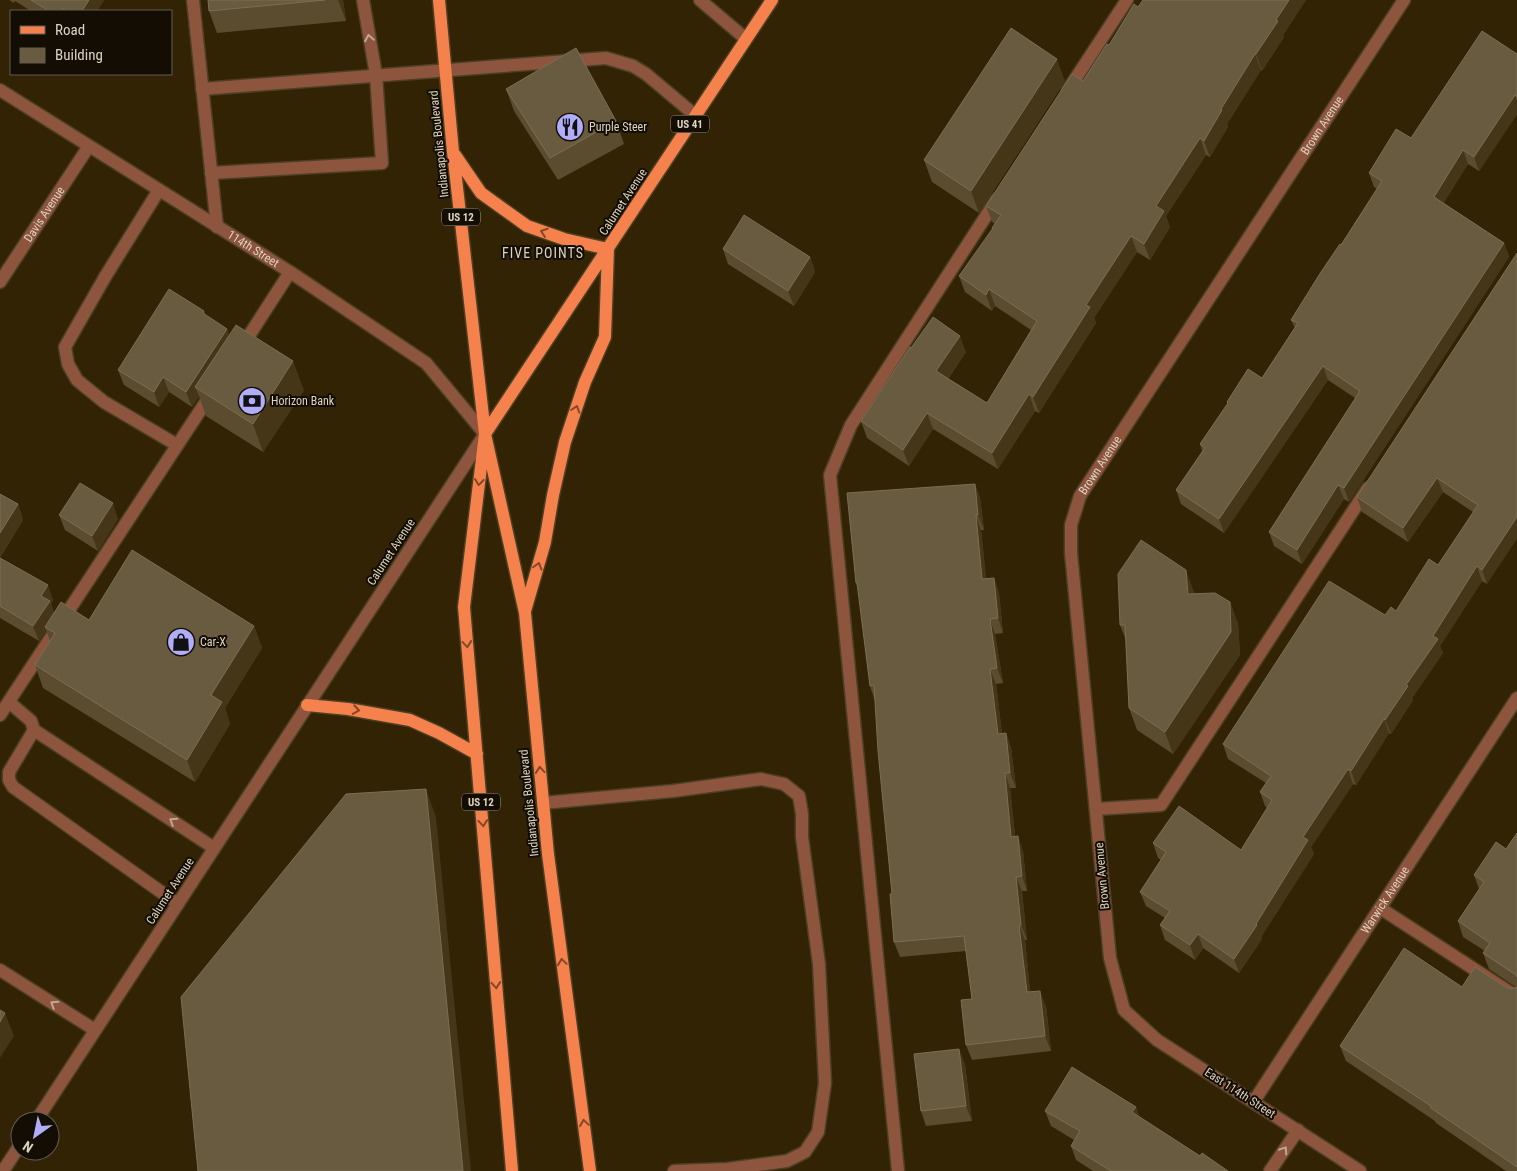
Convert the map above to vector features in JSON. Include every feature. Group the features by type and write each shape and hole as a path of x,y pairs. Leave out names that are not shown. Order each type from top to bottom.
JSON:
{"main road":[{"name":"Indianapolis Boulevard","path":"439,0 453,152 485,434 525,613 548,854 590,1171"},
{"name":"Calumet Avenue","path":"485,434 772,0"},
{"path":"453,152 481,193 527,226 564,239 608,248 605,337 585,382 565,442 545,542 525,613"},
{"name":"Indianapolis Boulevard","path":"485,434 464,607 512,1171"},
{"path":"307,705 348,709 410,720 439,733 477,754"}],"street":[{"path":"193,0 217,227"},
{"path":"211,173 382,163 376,75 363,0"},
{"path":"700,0 746,39"},
{"path":"1062,100 1127,0"},
{"name":"Brown Avenue","path":"1124,1010 1110,958 1071,553 1071,525 1080,496 1404,0"},
{"path":"202,89 606,58 633,66 646,74 696,116"},
{"name":"114th Street","path":"0,90 290,272 426,363 485,434"},
{"name":"Davis Avenue","path":"0,282 89,146"},
{"path":"159,190 105,277 65,347 68,364 77,380 104,402 177,445"},
{"path":"898,1171 830,475 851,425 1002,192"},
{"path":"236,354 290,272"},
{"path":"0,715 215,387"},
{"name":"Calumet Avenue","path":"42,1111 485,434"},
{"path":"1096,809 1161,805 1377,474"},
{"name":"Warwick Avenue","path":"1254,1101 1517,698"},
{"path":"9,702 31,721 34,730 214,848"},
{"path":"34,730 9,772 9,780 13,787 178,904"},
{"path":"543,803 673,791 761,779 784,784 799,796 802,814 802,838 819,964 825,1083 818,1132 805,1152 787,1161 727,1169 674,1171"},
{"path":"1380,908 1517,997"},
{"path":"0,970 95,1030"},
{"name":"East 114th Street","path":"1124,1010 1157,1040 1360,1171"},
{"path":"1270,1171 1298,1130"},
{"path":"3,1171 10,1160"}],"building":[{"path":"31,0 89,0 83,10 66,10 63,8 62,10 47,10"},
{"path":"208,0 325,0 209,11"},
{"path":"1143,0 1289,0 1276,20 1278,21 1221,109 1204,141 1200,138 1156,206 1164,211 1144,244 1131,236 1086,305 1090,307 1033,397 1029,394 992,453 927,413 903,450 861,421 910,347 933,317 960,336 936,371 987,403 1037,321 989,289 986,295 959,276 1001,215 986,206 1072,74 1083,81 1107,44 1109,45 1134,4 1138,7"},
{"path":"1011,28 1057,59 971,191 924,160"},
{"path":"1482,31 1517,54 1517,97 1515,95 1474,157 1463,150 1434,197 1504,243 1344,488 1338,485 1297,550 1269,532 1360,391 1323,366 1219,519 1176,490 1205,448 1200,444 1248,369 1262,378 1298,323 1291,320 1382,181 1369,173 1396,129 1411,138"},
{"name":"Purple Steer","path":"576,48 616,121 550,158 506,89"},
{"path":"744,215 810,257 788,291 723,249"},
{"path":"1517,253 1517,517 1482,570 1477,566 1433,636 1438,639 1406,685 1408,686 1384,719 1351,771 1348,769 1303,837 1308,840 1257,925 1234,959 1198,934 1190,945 1160,925 1170,911 1140,892 1166,852 1153,843 1179,806 1241,850 1272,800 1260,792 1271,776 1223,744 1329,581 1385,615 1391,607 1396,611 1429,559 1438,565 1478,505 1437,478 1403,528 1357,497"},
{"path":"169,289 204,311 203,313 227,329 186,392 163,377 154,392 118,370"},
{"path":"236,325 293,361 253,424 195,387"},
{"path":"80,483 113,503 92,536 59,515"},
{"path":"975,484 982,579 994,578 998,618 990,619 997,668 990,669 998,734 1006,733 1010,773 1005,773 1011,837 1018,836 1022,876 1016,877 1021,925 1019,925 1027,992 1040,991 1045,1036 966,1045 961,1000 972,999 964,936 894,942 890,894 892,894 878,751 874,685 870,686 856,583 847,493"},
{"path":"0,494 18,504 0,533"},
{"path":"1141,540 1186,570 1188,594 1215,593 1230,602 1231,632 1165,732 1129,708 1125,625 1120,625 1118,574"},
{"path":"132,550 254,626 211,695 222,702 187,760 35,665 55,633 45,627 61,602 89,620"},
{"path":"0,558 48,585 41,596 50,601 33,626 0,606"},
{"path":"426,789 463,1171 198,1171 181,997 346,794"},
{"path":"1517,833 1517,977 1483,953 1490,943 1458,921 1484,882 1474,875 1496,842 1506,849"},
{"path":"1404,948 1462,987 1475,967 1507,988 1517,987 1517,1167 1431,1108 1431,1106 1340,1046"},
{"path":"0,1010 5,1013 0,1022"},
{"path":"959,1049 966,1106 921,1111 914,1054"},
{"path":"1072,1067 1136,1107 1132,1112 1200,1156 1202,1153 1228,1171 1111,1171 1071,1146 1080,1131 1045,1111"}],"place":[{"name":"Purple Steer","path":"570,127"},
{"name":"Horizon Bank","path":"252,401"},
{"name":"Car-X","path":"181,642"}],"district":[{"name":"FIVE POINTS","path":"543,253"}]}
